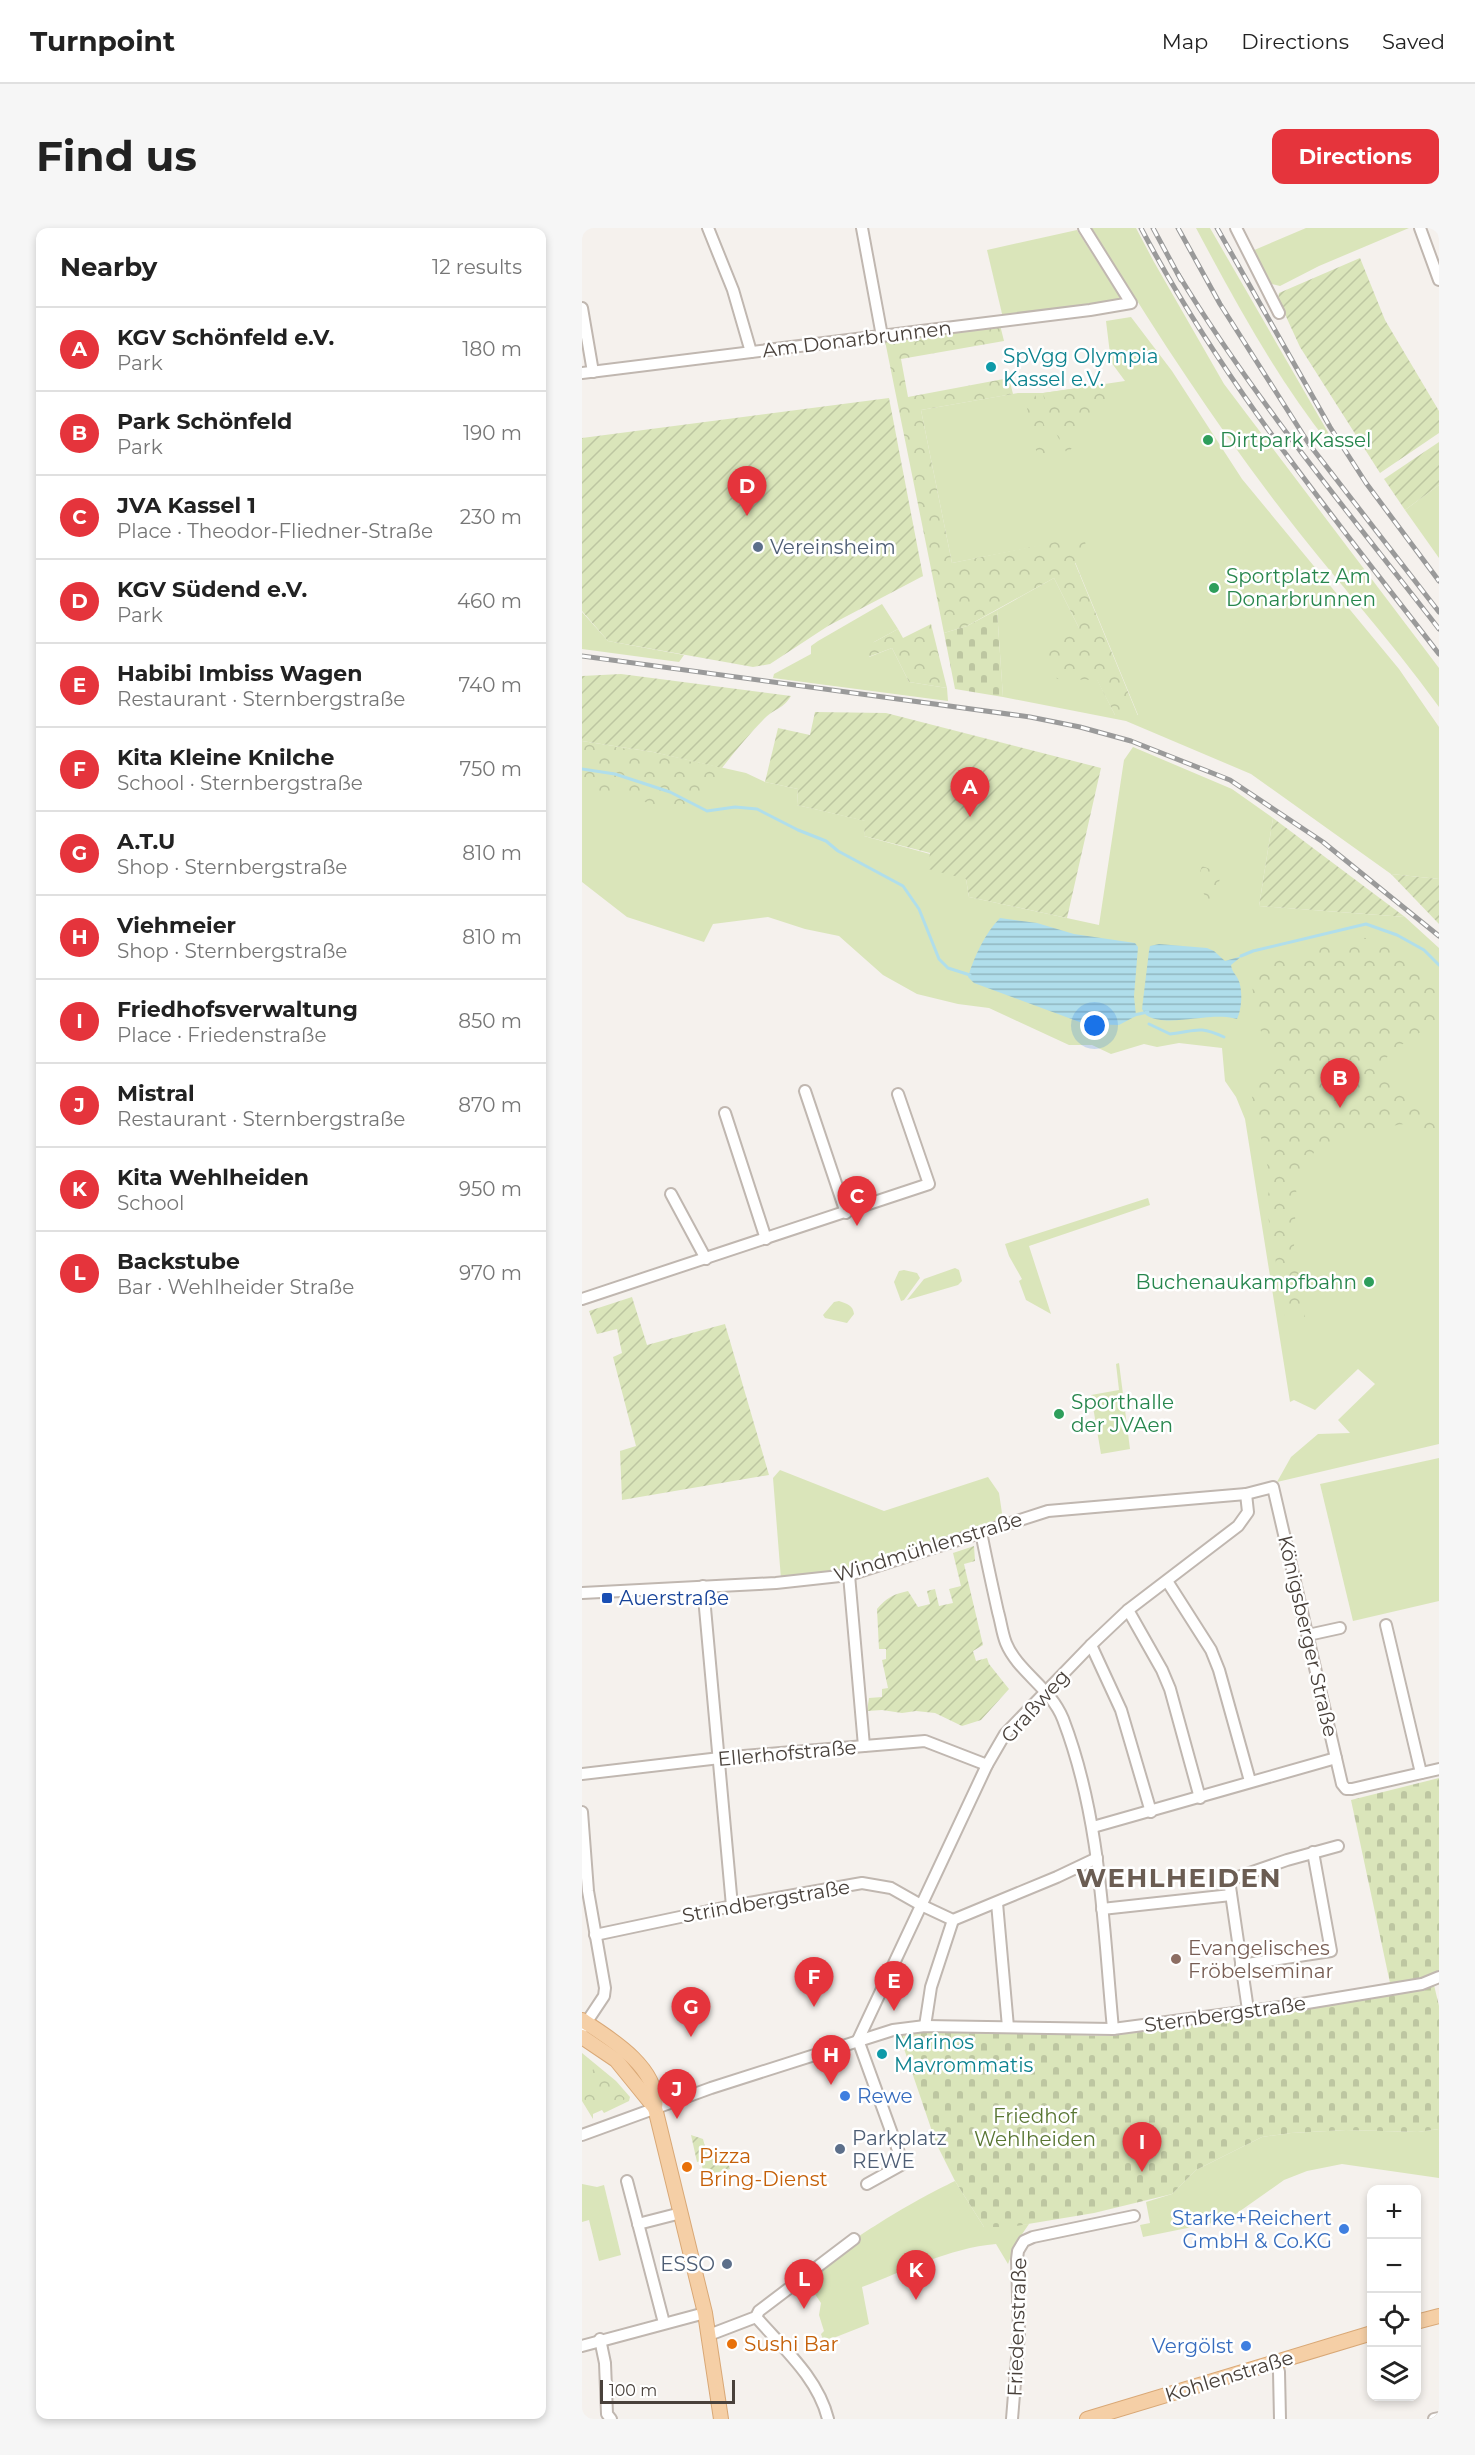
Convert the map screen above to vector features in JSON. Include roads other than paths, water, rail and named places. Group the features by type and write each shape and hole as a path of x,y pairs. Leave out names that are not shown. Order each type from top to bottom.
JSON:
{"main road":[{"path":"583,2024 632,2056 655,2089 655,2108 705,2313 721,2419"},
{"path":"582,2037 616,2060 655,2108"},
{"path":"1421,2321 1439,2316"},
{"name":"Kohlenstraße","path":"1087,2419 1367,2334"}],"street":[{"path":"708,228 733,290 751,352"},
{"path":"862,228 882,336"},
{"name":"Am Donarbrunnen","path":"588,372 1131,303 1084,228"},
{"path":"1236,228 1279,313"},
{"path":"1420,229 1439,280"},
{"path":"582,308 588,372"},
{"path":"805,1091 846,1213"},
{"path":"582,1299 929,1184 898,1094"},
{"path":"725,1113 766,1239"},
{"path":"670,1194 706,1259"},
{"name":"Windmühlenstraße","path":"582,1593 776,1583 849,1575 1048,1510 1246,1494 1273,1487"},
{"name":"Königsberger Straße","path":"1273,1487 1342,1784 1346,1789 1352,1789 1421,1773"},
{"name":"Graßweg","path":"858,2040 987,1765 1005,1734 1128,1610 1238,1526 1248,1512 1246,1494"},
{"path":"981,1532 1006,1644 1020,1664 1054,1699 1063,1719 1093,1827 1113,2029"},
{"path":"849,1575 864,1746"},
{"path":"1167,1581 1211,1650 1219,1670 1250,1781"},
{"path":"703,1586 732,1906"},
{"path":"1128,1610 1162,1670 1170,1689 1200,1798"},
{"path":"1386,1625 1421,1773 1439,1769"},
{"path":"1308,1635 1340,1628"},
{"path":"1091,1645 1121,1710 1151,1812"},
{"name":"Ellerhofstraße","path":"582,1774 720,1758 925,1741 987,1765"},
{"path":"1093,1827 1336,1758"},
{"path":"582,1812 588,1891 605,1988 604,1996 583,2024"},
{"path":"1248,2010 1229,1880 1338,1846"},
{"path":"1241,1965 1331,1951 1313,1852"},
{"path":"925,2026 931,1987 953,1920 998,1903 1097,1858"},
{"name":"Strindbergstraße","path":"595,1935 732,1906 862,1883 891,1888 953,1920"},
{"path":"1102,1909 1231,1895"},
{"path":"998,1903 1008,2027"},
{"name":"Sternbergstraße","path":"582,2135 655,2108 893,2030 925,2026 1113,2029 1438,1980"},
{"path":"858,2040 903,2164 867,2184"},
{"path":"627,2181 664,2323"},
{"path":"638,2224 681,2212"},
{"name":"Friedenstraße","path":"1012,2419 1019,2333 1016,2275 1018,2251 1024,2241 1033,2237 1134,2216"},
{"path":"709,2336 756,2318 759,2311 854,2239"},
{"path":"582,2346 600,2339 705,2313"},
{"path":"756,2318 802,2368 816,2389 828,2419"},
{"path":"600,2339 605,2363 607,2414 611,2419"},
{"path":"1276,2362 1279,2373 1280,2419"},
{"path":"1434,2419 1439,2418"}],"water":[{"path":"1000,918 1037,923 1074,934 1135,943 1138,947 1134,996 1136,1016 1119,1025 1085,1024 974,983 968,977 973,961 985,938"},
{"path":"1159,944 1207,948 1225,961 1242,956 1231,965 1241,988 1241,1005 1237,1019 1214,1017 1166,1020 1146,1015 1142,1009 1149,951 1150,946"}],"waterway":[{"path":"582,769 615,774 670,792 707,811 735,807 757,809 798,830 826,841 838,851 903,886 919,909 939,959 948,968 970,975"},
{"path":"1241,956 1253,951 1366,924 1397,935 1424,950 1439,965"},
{"path":"1134,1015 1148,1012"},
{"path":"1149,1024 1170,1034 1202,1030 1224,1037"}],"railway":[{"path":"1141,228 1173,285 1243,394 1319,499 1439,654"},
{"path":"1153,228 1181,280"},
{"path":"1178,228 1220,304 1309,444 1439,612"},
{"path":"1217,228 1330,427 1366,483 1439,581"},
{"path":"1178,274 1270,411 1439,629"},
{"path":"582,656 1030,717 1080,727 1131,741 1230,780 1323,842 1439,936"}],"place":[{"name":"SpVgg Olympia Kassel e.V.","path":"991,367"},
{"name":"Dirtpark Kassel","path":"1208,440"},
{"name":"KGV Südend e.V.","path":"747,516"},
{"name":"Vereinsheim","path":"758,547"},
{"name":"Sportplatz Am Donarbrunnen","path":"1214,588"},
{"name":"KGV Schönfeld e.V.","path":"970,817"},
{"name":"Park Schönfeld","path":"1340,1108"},
{"name":"JVA Kassel 1","path":"857,1226"},
{"name":"Buchenaukampfbahn","path":"1369,1282"},
{"name":"Sporthalle der JVAen","path":"1059,1414"},
{"name":"Auerstraße","path":"607,1598"},
{"name":"Evangelisches Fröbelseminar","path":"1176,1959"},
{"name":"Kita Kleine Knilche","path":"814,2007"},
{"name":"Habibi Imbiss Wagen","path":"894,2011"},
{"name":"A.T.U","path":"691,2037"},
{"name":"Marinos Mavrommatis","path":"882,2054"},
{"name":"Viehmeier","path":"831,2085"},
{"name":"Rewe","path":"845,2096"},
{"name":"Mistral","path":"677,2119"},
{"name":"Parkplatz REWE","path":"840,2149"},
{"name":"Pizza Bring-Dienst","path":"687,2167"},
{"name":"Friedhofsverwaltung","path":"1142,2172"},
{"name":"Starke+Reichert GmbH & Co.KG","path":"1344,2229"},
{"name":"ESSO","path":"727,2264"},
{"name":"Kita Wehlheiden","path":"916,2300"},
{"name":"Backstube","path":"804,2309"},
{"name":"Sushi Bar","path":"732,2344"},
{"name":"Vergölst","path":"1246,2346"}],"district":[{"name":"WEHLHEIDEN","path":"1179,1878"}],"park label":[{"name":"Friedhof Wehlheiden","path":"1035,2128"}]}
